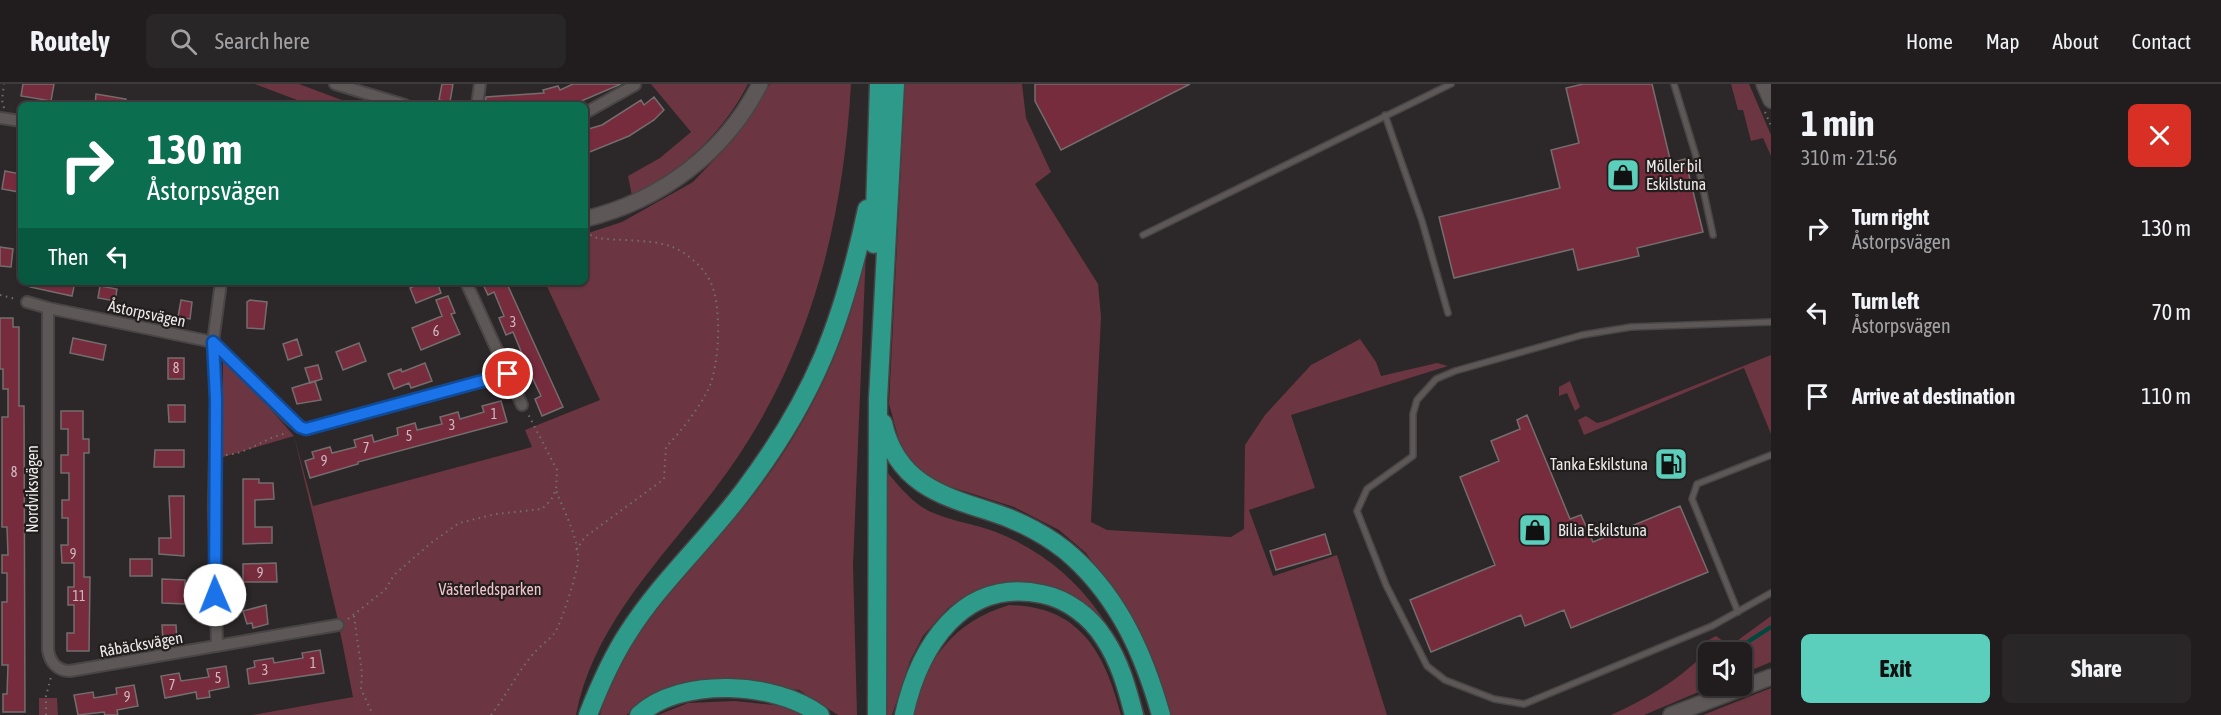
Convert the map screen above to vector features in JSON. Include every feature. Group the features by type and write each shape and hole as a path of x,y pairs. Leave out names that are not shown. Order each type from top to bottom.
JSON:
{"highway":[{"path":"867,715 867,502 879,84"},
{"path":"877,715 878,399 895,84"},
{"path":"588,715 601,681 628,633 665,584 744,491 781,440 809,392 851,284 867,209 876,186"},
{"path":"878,399 890,447 915,478 938,494 1023,524 1073,556 1121,614 1132,635 1161,715"},
{"path":"904,715 921,662 942,629 964,608 982,598 1019,591 1050,595 1069,604 1088,618 1104,636 1116,658 1134,715"},
{"path":"639,715 663,700 680,693 717,688 756,691 786,698 820,715"}],"street":[{"path":"335,84 395,102"},
{"path":"477,102 480,84"},
{"path":"588,218 619,209 693,168 738,120 760,84"},
{"path":"1764,84 1771,100"},
{"path":"588,111 635,85"},
{"path":"0,118 17,121"},
{"path":"217,646 213,342 221,285"},
{"path":"466,285 522,405"},
{"name":"Åstorpsvägen","path":"27,302 213,342"},
{"name":"Nordviksvägen","path":"48,308 48,650 50,659 56,667"},
{"path":"213,342 300,427 314,428 508,374"},
{"name":"Råbäcksvägen","path":"56,667 70,671 338,626"},
{"path":"1671,715 1771,676"}],"lane":[{"path":"1143,235 1451,84"},
{"path":"1674,84 1696,156 1713,235"},
{"path":"1385,115 1422,221 1448,313"},
{"path":"1771,322 1631,327 1582,335 1497,358 1436,379 1417,400 1413,414 1413,456 1367,489 1357,511 1386,585 1426,666 1445,680 1494,699 1524,704 1712,626 1771,593"},
{"path":"1738,612 1692,499 1697,484 1771,455"}],"path":[{"path":"4,84 2,100 4,108 14,115 17,121"},
{"path":"576,550 585,537 622,513 664,479 666,447 679,433 710,384 716,353 718,317 711,283 694,261 671,246 597,238 588,234"},
{"path":"0,296 27,302"},
{"path":"491,715 533,654 555,633 576,574 576,550 556,490 556,470 522,405"},
{"path":"215,456 250,451 264,441 291,434 300,427"},
{"path":"338,626 385,590 394,575 431,543 459,523 496,514 542,509 556,490"},
{"path":"355,614 362,674 361,690 373,715"},
{"path":"46,715 47,690 56,667"}],"green space":[{"path":"255,84 299,84 347,102 302,102"},
{"path":"651,84 748,84 726,119 699,149 668,175 632,196 628,176 660,158 691,132"},
{"name":"Västerledsparken","path":"770,84 851,84 847,136 830,238 801,335 781,382 728,471 618,615 600,646 586,680 576,715 252,715 353,697 337,616 294,436 313,506 532,447 525,430 600,400 546,285 588,285 588,233 622,222 693,182 733,140"},
{"path":"905,84 1022,84 1026,118 1051,172 1035,184 1098,284 1101,317 1091,522 1107,530 1231,537 1244,529 1245,445 1265,415 1311,365 1360,339 1376,362 1381,376 1437,363 1448,366 1291,415 1315,488 1249,510 1273,576 1337,555 1387,715 1170,715 1140,631 1086,553 1059,530 1014,507 935,482 915,468 902,451 889,404"},
{"path":"1731,84 1749,84 1771,135 1771,156 1763,138 1751,141 1743,110 1738,110"},
{"path":"866,250 853,565 857,715 838,715 799,690 729,682 642,703 626,715 600,715 611,680 625,654 678,583 755,493 775,466 810,408 825,378 850,315"},
{"path":"223,355 294,436 223,457"},
{"path":"1771,355 1771,434 1744,368 1584,435 1578,420 1586,416 1597,423 1605,421"},
{"path":"1570,381 1580,407 1575,411 1567,393 1559,396 1559,387"},
{"path":"887,472 924,509 996,532 1025,546 1073,582 1110,630 1136,685 1145,715 1139,715 1083,608 982,590 948,608 923,636 910,661 892,715 883,715"},
{"path":"1009,605 1034,607 1054,614 1071,624 1086,637 1107,672 1121,715 912,715 925,677 945,645 972,621"},
{"path":"1771,616 1771,662 1752,670 1752,642 1735,642"},
{"path":"1716,636 1724,642 1705,642"},
{"path":"1698,660 1698,692 1644,715 1611,715 1649,696 1673,681"},
{"path":"1771,688 1771,715 1703,715 1752,696"},
{"path":"39,698 57,698 58,715 39,715"},
{"path":"735,701 782,706 803,715 658,715 688,703"}],"building":[{"path":"23,84 54,84 51,101 21,96"},
{"path":"442,84 453,84 450,102 439,100"},
{"path":"573,84 621,84 579,102 485,102 486,97 544,93 543,90 558,86 560,90"},
{"path":"1035,84 1190,84 1061,150 1035,101"},
{"name":"Möller bil Eskilstuna","path":"1583,84 1652,84 1671,163 1685,159 1703,232 1637,248 1639,256 1578,270 1573,249 1454,278 1439,217 1560,188 1551,150 1579,143 1566,88"},
{"path":"96,94 126,99 126,102 95,102"},
{"path":"654,97 664,110 654,120 629,136 588,153 588,129 602,125 641,100 644,105"},
{"path":"5,171 18,173 18,192 2,189"},
{"path":"0,247 13,249 11,267 0,266"},
{"path":"30,285 74,285 72,296 30,287"},
{"path":"417,285 438,285 441,293 416,303 410,288"},
{"path":"483,285 510,285 508,286 563,407 542,416 535,399 541,396 530,373 524,375 517,358 523,356 513,332 506,335 499,318 504,316 494,292 488,295"},
{"path":"100,286 117,289 115,301 98,298"},
{"path":"448,296 455,313 451,314 460,334 421,350 412,328 442,316 436,300"},
{"path":"181,300 192,302 190,319 178,317"},
{"path":"250,300 267,302 264,329 247,328 247,302"},
{"path":"0,318 13,318 13,327 19,327 19,406 24,406 25,712 3,712 3,694 7,694 8,665 2,665 2,602 7,602 7,573 2,573 2,555 8,555 7,527 2,527 2,417 8,417 8,389 3,389 3,369 0,369"},
{"path":"73,338 106,345 103,360 70,353"},
{"path":"297,339 302,355 288,360 283,344"},
{"path":"359,343 366,361 343,370 336,352"},
{"path":"168,358 184,358 184,379 168,379"},
{"path":"425,363 432,381 411,388 409,383 394,389 388,374 401,369 402,372"},
{"path":"318,365 322,379 310,383 305,368"},
{"path":"315,381 321,400 297,404 292,388"},
{"path":"501,401 507,422 358,462 358,464 310,478 305,461 314,458 312,452 330,447 332,453 356,447 354,440 372,435 374,442 398,435 397,428 415,423 417,430 442,424 440,417 458,412 460,419 484,412 482,406"},
{"path":"168,405 185,405 185,422 169,422"},
{"path":"61,411 83,411 83,439 89,439 89,453 84,453 84,577 90,577 89,651 67,651 67,633 74,633 74,605 68,605 68,587 74,587 74,563 62,563 61,545 68,545 68,518 62,518 62,500 69,500 69,473 61,473 61,455 68,455 68,429 61,429"},
{"name":"Bilia Eskilstuna","path":"1527,415 1570,519 1581,515 1593,542 1680,506 1708,572 1571,628 1564,610 1525,626 1521,615 1431,652 1410,600 1495,565 1460,477 1499,461 1491,441 1520,429 1517,420"},
{"path":"155,450 184,450 184,467 154,467"},
{"path":"243,479 259,479 259,483 273,483 274,499 255,500 255,527 272,527 272,543 243,544"},
{"path":"169,496 184,496 184,556 159,554 159,538 171,538"},
{"path":"1325,534 1331,554 1276,570 1270,551"},
{"path":"130,559 152,559 152,576 130,576"},
{"path":"276,563 277,582 243,582 243,564"},
{"path":"162,579 185,580 185,604 162,603"},
{"path":"266,605 268,624 253,628 252,623 247,624 243,611"},
{"path":"162,625 176,625 177,642 163,642"},
{"path":"320,650 324,673 249,684 247,669 255,667 254,661 273,658 274,663 303,658 302,653"},
{"path":"226,666 229,687 209,691 210,697 197,699 196,692 165,698 161,676 179,673 181,681 209,677 207,669"},
{"path":"134,685 138,706 117,710 118,715 105,715 104,712 78,715 74,695 93,692 94,698 117,694 116,688"}],"waterway":[{"path":"1748,642 1771,627"}],"place":[{"name":"Möller bil Eskilstuna","path":"1623,175"},
{"name":"Tanka Eskilstuna","path":"1671,464"},
{"name":"Bilia Eskilstuna","path":"1535,530"}],"route":[{"path":"215,595 216,399 213,342 232,358 300,427 306,429 508,374"}]}
